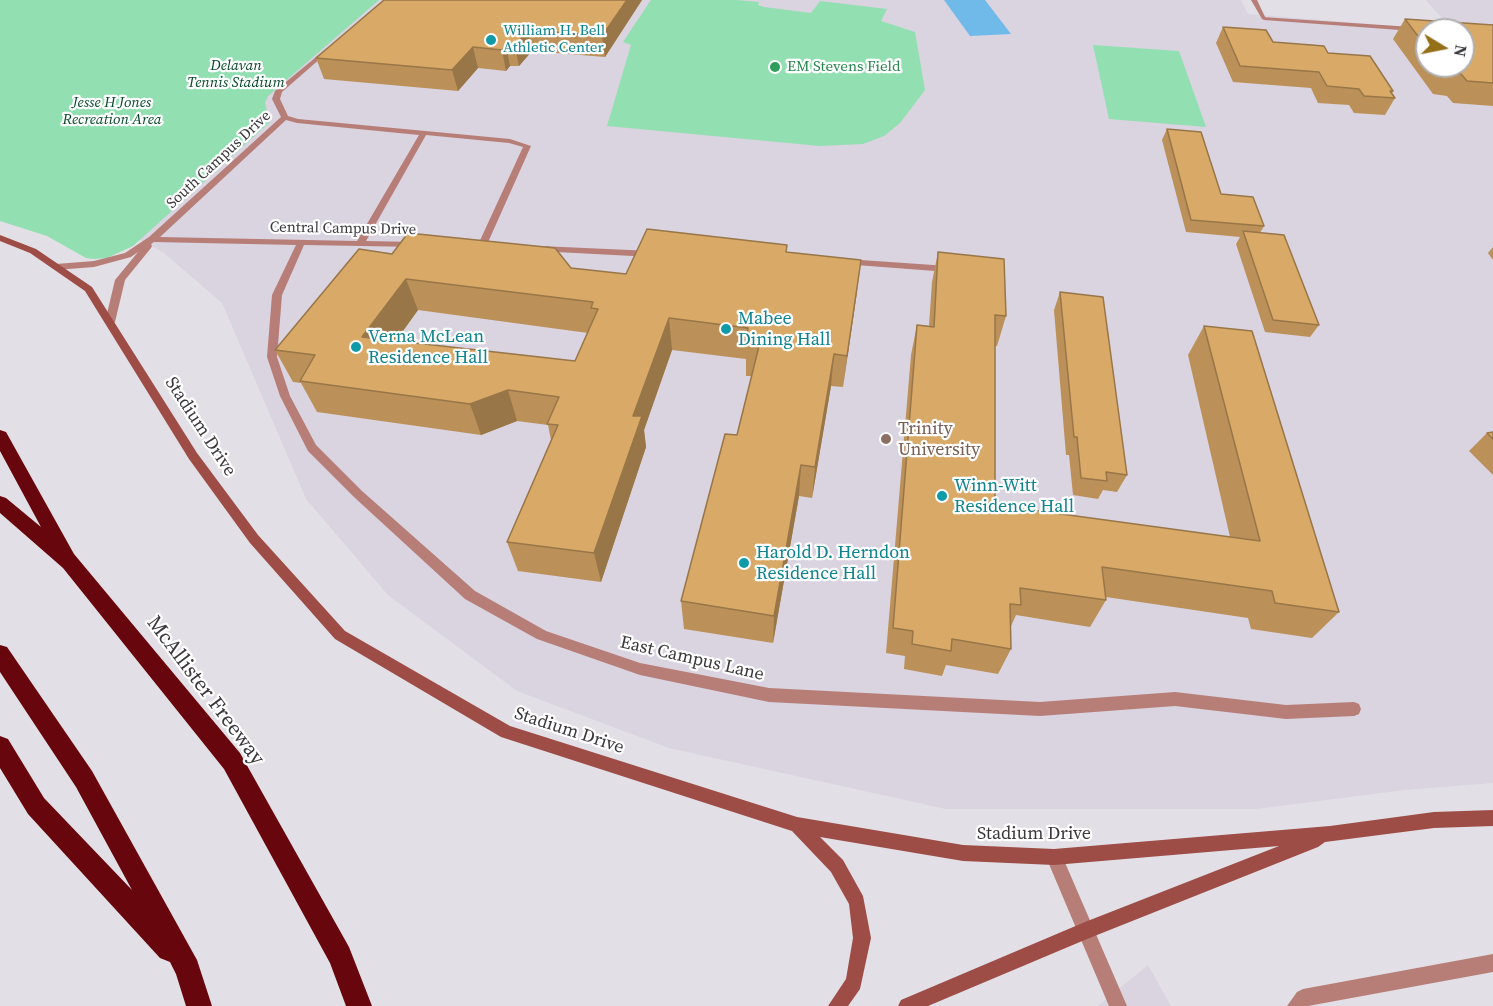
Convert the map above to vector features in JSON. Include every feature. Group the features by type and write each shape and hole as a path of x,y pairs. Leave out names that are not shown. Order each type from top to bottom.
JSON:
{"highway":[{"path":"0,436 70,562"},
{"name":"McAllister Freeway","path":"0,503 70,562 232,761 340,956 359,1006"},
{"path":"0,654 84,779 188,969 200,1006"},
{"path":"0,747 36,806 188,969"}],"main road":[{"name":"Stadium Drive","path":"0,238 33,251 89,289 193,456 254,539 340,635 506,732 797,825 963,853 1054,857 1330,834 1434,820 1493,818"},
{"path":"797,825 837,866 857,902 862,938 854,982 837,1006"},
{"name":"Stadium Drive","path":"907,1006 1085,931 1330,834"}],"street":[{"path":"1254,0 1264,18 1415,29"},
{"name":"South Campus Drive","path":"152,240 285,117 276,99 279,91 332,46"},
{"path":"285,117 297,121 510,141 527,146 482,247"},
{"path":"360,244 424,133"},
{"path":"56,267 94,264 128,255 152,240"},
{"path":"110,322 120,280 152,240"},
{"name":"Central Campus Drive","path":"152,240 427,246"},
{"name":"East Campus Lane","path":"301,243 277,295 272,357 285,396 312,448 358,494 470,595 542,635 640,669 769,695 1040,709 1175,699 1286,712 1354,709"},
{"path":"471,247 494,248"},
{"path":"530,249 660,254"},
{"path":"838,261 962,270"},
{"path":"1054,857 1118,1006"},
{"path":"1296,1006 1303,998 1493,963"}],"shaded area":[{"name":"Trinity University","path":"0,0 1241,0 1248,14 1415,28 1415,78 1475,78 1475,18 1442,18 1426,0 1493,0 1493,783 1405,790 1256,809 946,809 669,748 517,691 388,595 306,499 222,303 164,253 102,219"},
{"path":"1148,965 1171,1006 1098,1006"}],"green space":[{"name":"Jesse H Jones Recreation Area","path":"0,0 379,0 268,96 265,103 270,122 133,246 107,258 94,259 86,258 47,236 0,221"},
{"name":"EM Stevens Field","path":"651,0 737,0 759,2 758,5 764,7 811,13 820,1 887,9 881,21 915,32 925,90 900,123 884,136 863,144 820,146 607,126 631,45 623,42"},
{"path":"1093,45 1179,51 1206,127 1109,119"}],"water":[{"path":"944,0 985,0 1011,34 970,36"}],"building":[{"name":"William H. Bell Athletic Center","path":"384,0 627,0 602,36 528,30 515,46 506,45 502,50 473,47 452,70 316,58"},
{"path":"1405,19 1415,20 1415,32"},
{"path":"1475,24 1493,25 1493,83 1467,81 1464,78 1475,78"},
{"path":"1223,27 1266,30 1273,42 1324,46 1328,53 1370,56 1393,91 1390,91 1395,98 1364,96 1359,89 1327,86 1319,72 1240,66"},
{"path":"1167,129 1201,132 1221,194 1253,197 1264,226 1191,220"},
{"path":"647,229 787,245 786,252 861,260 847,356 834,354 815,467 801,465 774,616 681,601 725,434 737,435 759,346 746,344 748,328 669,318 633,416 642,416 594,553 507,542 558,425 547,424 559,397 508,390 470,404 300,381 315,355 275,350 359,249 392,254 408,233 555,248 571,268 626,274","holes":["406,279 593,302 591,308 598,309 575,361 362,337"]},
{"path":"1243,231 1284,235 1319,325 1273,320"},
{"path":"938,252 1004,259 1006,316 995,315 995,505 1260,541 1204,326 1252,331 1339,612 1275,603 1272,591 1102,567 1106,600 1020,588 1021,605 1010,604 1011,649 952,639 951,651 912,644 913,631 893,628 917,325 934,327"},
{"path":"1060,292 1103,297 1127,475 1106,472 1107,481 1081,478 1077,437 1074,437"}],"place":[{"name":"William H. Bell Athletic Center","path":"491,40"},
{"name":"EM Stevens Field","path":"775,67"},
{"name":"Mabee Dining Hall","path":"726,329"},
{"name":"Verna McLean Residence Hall","path":"356,347"},
{"name":"Trinity University","path":"886,439"},
{"name":"Winn-Witt Residence Hall","path":"942,496"},
{"name":"Harold D. Herndon Residence Hall","path":"744,563"}],"park label":[{"name":"Delavan Tennis Stadium","path":"236,74"}]}
